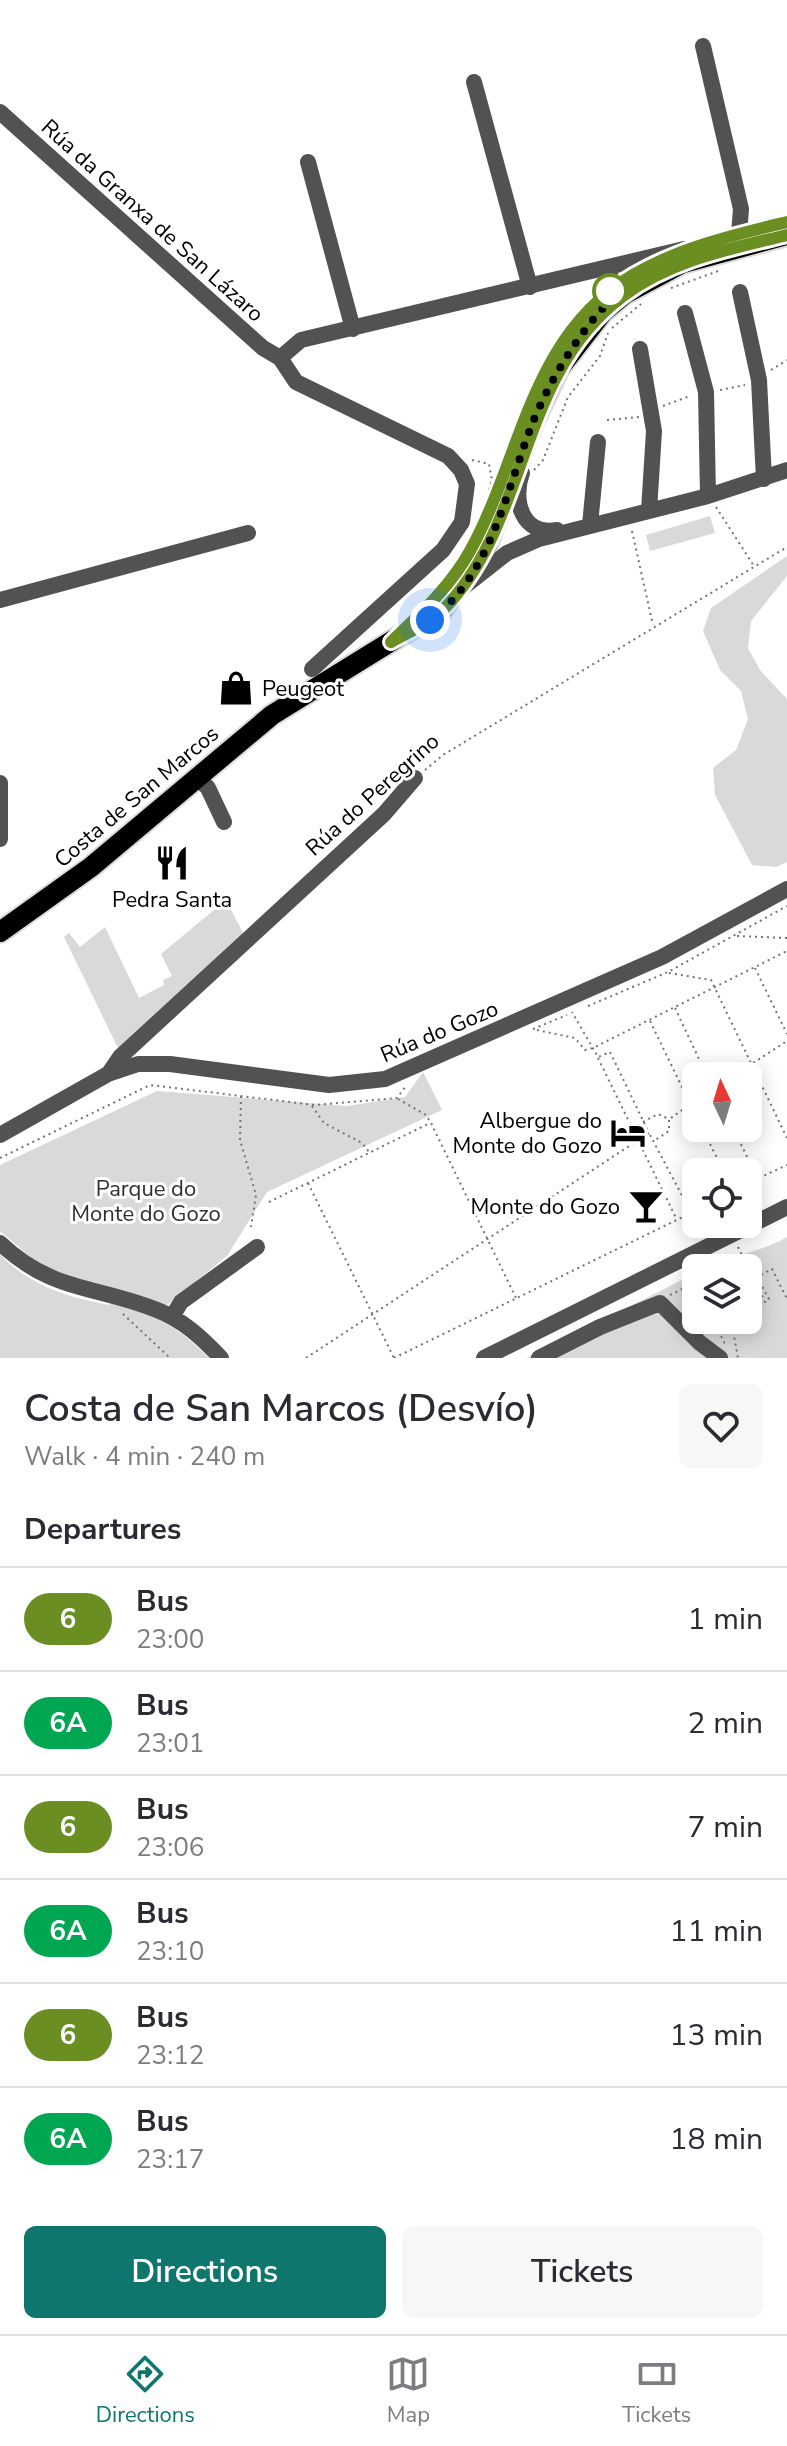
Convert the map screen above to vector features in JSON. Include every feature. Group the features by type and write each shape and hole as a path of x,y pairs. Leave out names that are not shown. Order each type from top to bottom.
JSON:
{"main road":[{"name":"Costa de San Marcos","path":"391,642 436,599 464,562 490,509 545,368 572,329 618,279 739,234 787,222"},
{"name":"Costa de San Marcos","path":"2,927 91,867 272,715 302,695 326,671 391,642 437,615 457,592 493,532 532,425 563,361 603,312 683,256 787,235"},
{"path":"603,312 618,279"}],"street":[{"path":"703,46 741,209 739,234"},
{"path":"474,82 530,287"},
{"name":"Rúa da Granxa de San Lázaro","path":"0,112 251,337 280,358 296,382 440,451 455,462"},
{"path":"308,162 353,329"},
{"path":"280,358 301,340 530,287 618,279"},
{"path":"740,292 759,380 764,479"},
{"path":"685,313 706,392 711,500"},
{"path":"640,349 654,431 649,511"},
{"path":"532,425 528,458 519,483 521,512 538,530 582,527"},
{"path":"582,527 598,442"},
{"path":"326,671 338,649 455,535 465,514 468,490 455,462"},
{"path":"457,592 507,553 582,527 711,500 787,470"},
{"path":"0,600 248,533"},
{"path":"197,777 208,788 224,822"},
{"name":"Rúa do Peregrino","path":"108,1074 120,1057 384,814 415,778"},
{"path":"0,783 0,839"},
{"name":"Rúa do Gozo","path":"0,1135 127,1066 152,1063 344,1085 385,1079 662,957 787,889"},
{"path":"762,1220 787,1207"},
{"path":"484,1358 727,1238"},
{"path":"0,1243 36,1272 60,1284 106,1295 172,1317 198,1335 221,1358"},
{"path":"172,1317 181,1302 257,1247"},
{"path":"539,1358 600,1327 660,1303 700,1343 720,1358"}],"path":[{"path":"455,462 481,460 489,464 492,480 488,493"},
{"path":"711,500 755,567"},
{"path":"631,526 647,613 654,627"},
{"name":"Rúa do Peregrino","path":"415,778 443,755 787,547"},
{"path":"586,1007 668,972 787,906"},
{"path":"735,936 787,938"},
{"path":"524,1030 536,1029 575,1038 585,1050 593,1048 787,951"},
{"path":"755,967 787,1034"},
{"path":"668,972 707,977 715,987 749,1062"},
{"path":"674,1007 700,1062"},
{"path":"536,1029 572,1012 598,1057 677,1220"},
{"path":"649,1020 682,1087"},
{"path":"753,1062 787,1041"},
{"path":"598,1057 610,1052 682,1197"},
{"path":"397,1098 409,1082"},
{"path":"0,1158 150,1085 311,1105 346,1105 397,1098 426,1115 431,1123 516,1298"},
{"path":"762,1088 787,1138"},
{"path":"241,1094 240,1140 256,1195 251,1227"},
{"path":"311,1105 324,1123 362,1143 370,1153"},
{"path":"669,1119 682,1109"},
{"path":"643,1122 658,1114 669,1119"},
{"path":"653,1142 669,1131 669,1119"},
{"path":"269,1202 431,1123"},
{"path":"306,1358 649,1133"},
{"path":"762,1177 787,1165"},
{"path":"308,1183 394,1358 682,1217"},
{"path":"734,1238 765,1302 769,1299 757,1277 772,1269 787,1299"},
{"path":"660,1303 682,1290"},
{"path":"106,1295 170,1358"},
{"path":"721,1334 736,1358"},
{"path":"733,1334 736,1358"}],"green space":[{"path":"710,516 715,533 650,551 646,535"},
{"path":"787,556 787,576 751,621 748,648 760,670 787,699 787,862 776,867 752,865 715,795 713,768 736,750 748,719 741,691 720,670 703,631 711,608"},
{"path":"226,900 243,933 119,1050 64,937 69,933 80,947 105,927 139,998 164,985 163,980 172,976 161,954"},
{"name":"Parque do Monte do Gozo","path":"423,1072 442,1110 267,1192 227,1256 166,1306 47,1271 0,1231 0,1165 157,1091 347,1106 405,1097"},
{"path":"787,1237 787,1358 526,1358 682,1280 682,1334 762,1334 762,1254 744,1254"},
{"name":"Parque do Monte do Gozo","path":"0,1254 24,1274 51,1289 111,1305 106,1295 120,1304 157,1318 182,1334 209,1358 0,1358"}],"bus line":[{"name":"6","path":"787,222 684,249 634,274 584,315 538,381 490,509 470,553 436,599 391,642 437,615 471,573 498,522 532,425 553,380 563,361 603,312 625,294 683,263 787,235"}],"place":[{"name":"Peugeot","path":"236,688"},
{"name":"Pedra Santa","path":"172,863"},
{"name":"Albergue do Monte do Gozo","path":"628,1133"},
{"name":"Monte do Gozo","path":"646,1206"}],"route":[{"path":"430,620 449,603 480,558 498,522 532,425 553,380 563,361 603,312 606,303 622,290 610,291"}]}
